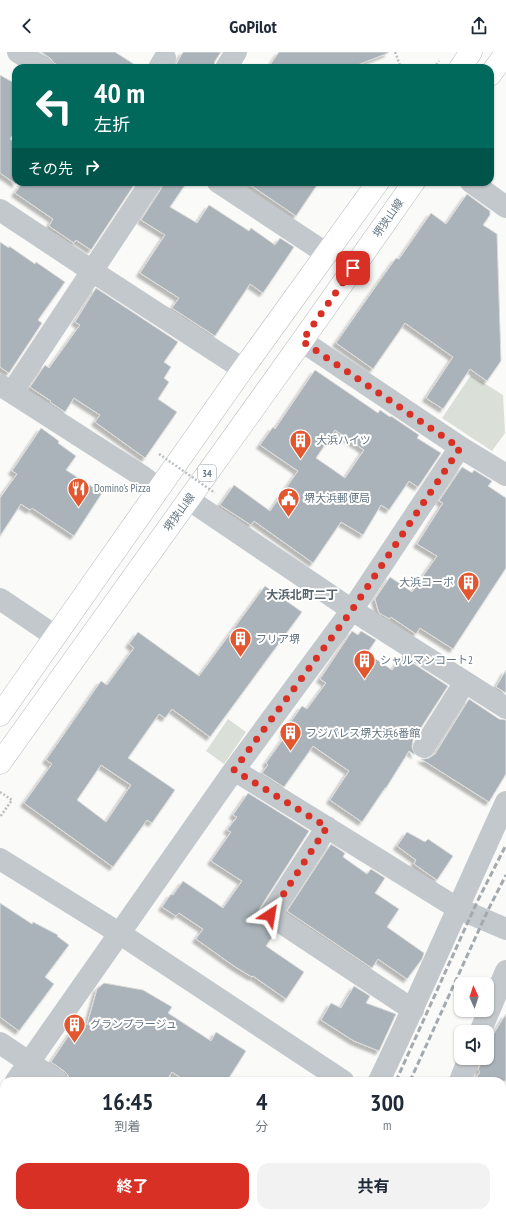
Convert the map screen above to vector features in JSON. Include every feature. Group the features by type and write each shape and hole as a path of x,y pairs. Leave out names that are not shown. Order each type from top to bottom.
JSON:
{"main road":[{"path":"463,64 471,52"},
{"path":"494,69 506,52"},
{"path":"0,715 243,369 375,186"},
{"name":"堺狭山線","path":"0,763 411,186"}],"street":[{"path":"18,52 36,64"},
{"path":"228,64 236,52"},
{"path":"148,186 92,271 6,389 142,476 159,489"},
{"path":"224,186 327,254"},
{"path":"477,186 506,207"},
{"path":"0,210 243,369"},
{"path":"302,341 460,448 506,475"},
{"path":"19,1077 234,770 352,610 460,448"},
{"path":"188,499 352,610 506,708"},
{"path":"0,599 55,636"},
{"path":"424,747 465,682"},
{"path":"234,770 457,908 506,929"},
{"path":"381,1077 413,1010 457,908 506,802"},
{"path":"327,827 270,915 413,1010"},
{"path":"0,859 119,933 337,1077"},
{"path":"483,1025 506,970"},
{"path":"0,1043 51,1077"},
{"path":"462,1077 466,1065"}],"path":[{"path":"395,52 400,64"},
{"path":"159,454 215,493"},
{"path":"0,792 12,800 0,817"}],"shaded area":[{"path":"471,375 503,395 505,433 492,451 442,418"},
{"path":"228,719 246,732 224,764 206,751"}],"building":[{"path":"41,52 115,52 134,64 56,64"},
{"path":"183,52 221,52 215,64 176,64"},
{"path":"279,52 388,52 360,64 271,64"},
{"path":"0,75 12,82 12,136 10,139 12,140 12,181 0,173"},
{"path":"20,186 133,186 91,250 76,240 74,243 49,226 53,219 15,193"},
{"path":"162,186 184,186 170,207 197,223 209,205 249,231 251,228 275,245 280,238 294,247 263,293 250,284 215,336 172,308 179,298 140,273 165,235 141,220"},
{"path":"252,186 316,186 296,216"},
{"path":"467,194 490,211 490,215 483,225 497,234 501,361 487,381 470,369 443,409 426,398 453,357 405,323 373,369 336,343 396,258 399,259 431,213 446,224"},
{"path":"0,242 9,248 9,246 35,264 36,262 65,282 38,320 42,323 9,373 0,367"},
{"path":"96,288 178,342 164,362 171,367 164,378 169,382 158,399 177,412 145,458 95,422 100,415 74,398 65,412 30,387 45,365 49,368 80,325 75,322"},
{"path":"315,370 378,413 380,410 390,417 391,416 419,435 417,438 441,453 418,487 409,481 389,510 381,505 363,535 341,522 313,563 254,521 251,525 220,505 234,485 270,511 298,471 260,445 273,427 275,429","holes":["335,430 364,450 345,478 316,458"]},
{"path":"41,428 76,456 66,470 102,493 74,536 32,508 30,510 21,504 0,536 0,498 17,474 12,471"},
{"path":"462,467 472,473 474,470 492,481 488,486 506,498 506,568 453,649 420,628 416,634 391,617 390,619 379,613 375,599 390,577 412,592 437,556 417,544 443,503 439,501"},
{"path":"265,586 302,612 210,737 172,709 165,718 159,714 128,758 175,790 152,823 147,820 113,867 24,803 52,764 46,760 101,681 107,685 134,648 129,644 138,632 199,676","holes":["101,765 131,785 106,822 77,800"]},
{"path":"352,631 358,635 361,631 376,640 367,653 392,670 402,656 448,686 413,740 412,747 415,755 409,751 386,788 362,822 330,800 349,771 313,746 284,787 262,773 268,765 266,763 286,735 283,733 302,706 307,709 326,683 320,679"},
{"path":"506,670 506,693 496,687"},
{"path":"469,699 499,719 506,720 506,774 489,802 421,759 429,758 435,754"},
{"path":"248,793 309,831 260,908 258,914 259,920 263,925 275,933 266,946 304,972 286,999 253,976 252,977 234,966 196,939 203,929 179,913 176,916 162,907 183,881 223,908 242,881 211,861 231,832 227,830 237,817 233,815"},
{"path":"407,832 425,842 428,839 453,856 437,880 414,864 416,860 397,846"},
{"path":"331,844 345,853 343,857 367,874 371,869 385,878 375,893 399,909 387,927 424,953 422,959 407,979 378,959 372,968 287,911"},
{"path":"0,903 32,924 33,922 58,935 57,936 69,945 45,977 54,984 19,1031 0,1017"},
{"path":"104,983 143,990 172,1007 168,1013 211,1041 216,1032 246,1051 230,1077 180,1077 172,1072 169,1077 68,1077 64,1071 51,1062 79,1020 87,1025 97,989"},
{"path":"354,986 370,996 366,1003 396,1014 379,1051 354,1041 321,1020 331,1003 341,1008"},
{"path":"506,1014 506,1077 477,1077 480,1072 478,1070 480,1065 494,1065 494,1033"}],"railway":[{"path":"398,1077 477,902 506,845"},
{"path":"412,1077 488,910 506,875"}],"place":[{"name":"大浜ハイツ","path":"301,460"},
{"name":"Domino's Pizza","path":"78,508"},
{"name":"堺大浜郵便局","path":"289,518"},
{"name":"大浜コーポ","path":"469,602"},
{"name":"フリア堺","path":"240,658"},
{"name":"シャルマンコート2","path":"365,680"},
{"name":"フジパレス堺大浜6番館","path":"291,752"},
{"name":"グランプラージュ","path":"75,1044"}],"district":[{"name":"大浜北町二丁","path":"302,595"}],"route":[{"path":"270,915 327,827 234,770 352,610 460,448 302,341 353,268"}]}
